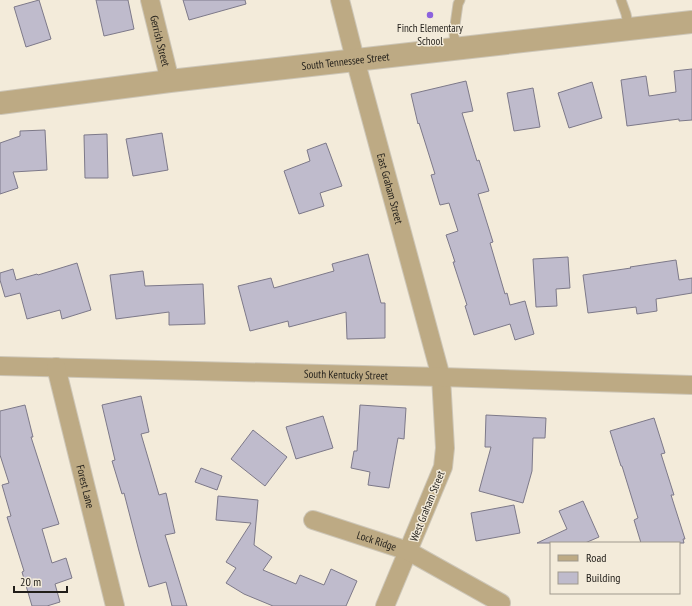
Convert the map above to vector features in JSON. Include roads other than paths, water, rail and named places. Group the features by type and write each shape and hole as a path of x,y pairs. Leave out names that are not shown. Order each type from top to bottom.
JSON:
{"street":[{"name":"Gerrish Street","path":"150,0 170,81"},
{"name":"East Graham Street","path":"340,0 441,377"},
{"name":"South Tennessee Street","path":"0,103 355,59 692,22"},
{"name":"South Kentucky Street","path":"0,366 692,385"},
{"name":"Forest Lane","path":"56,367 114,606"},
{"name":"West Graham Street","path":"385,606 443,467 445,448 441,377"},
{"name":"Lock Ridge","path":"313,520 408,551 501,603"}],"lane":[{"path":"455,48 454,32 458,4 460,0"},
{"path":"621,0 629,28"}],"place":[{"name":"Finch Elementary School","path":"430,15"}]}
